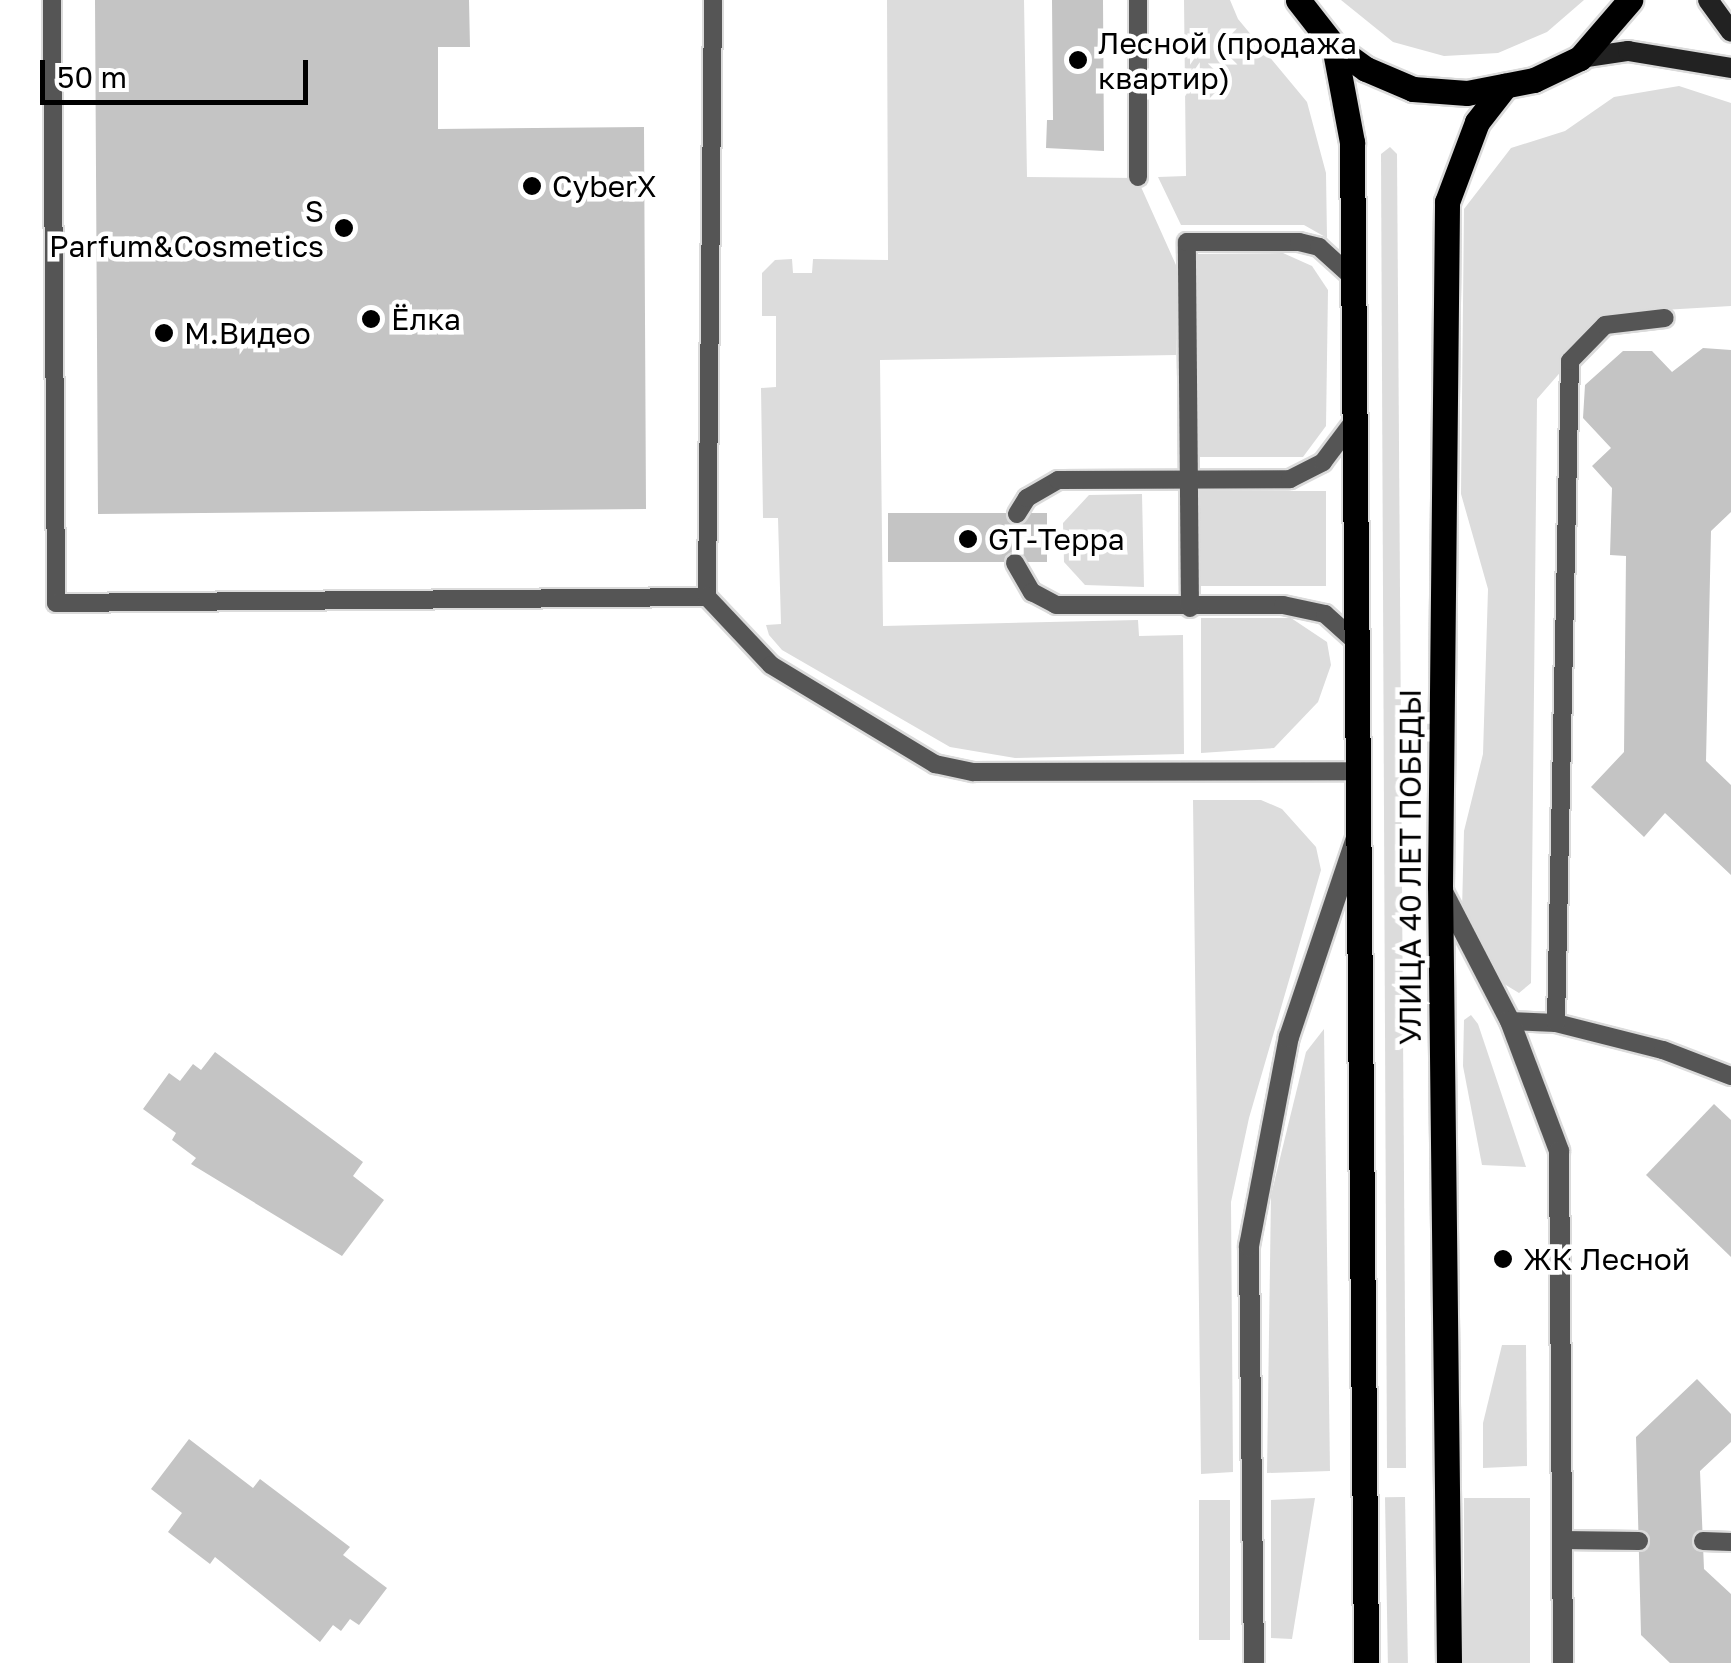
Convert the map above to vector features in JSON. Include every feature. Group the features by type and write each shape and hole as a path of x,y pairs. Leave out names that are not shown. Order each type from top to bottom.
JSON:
{"main road":[{"path":"1298,0 1334,46 1413,89 1467,94 1505,86 1580,58 1628,51 1731,68"},
{"path":"1580,58 1630,0"},
{"path":"1708,0 1731,32"},
{"name":"УЛИЦА 40 ЛЕТ ПОБЕДЫ","path":"1334,46 1352,142 1366,1663"},
{"name":"УЛИЦА 40 ЛЕТ ПОБЕДЫ","path":"1448,1663 1440,886 1447,202 1478,122 1505,86"}],"street":[{"name":"УЛИЦА 40 ЛЕТ ПОБЕДЫ","path":"1254,1663 1250,1246 1289,1037 1357,834"},
{"path":"1440,886 1510,1020 1558,1150 1562,1663"}],"lane":[{"path":"52,0 56,603 707,597"},
{"path":"712,0 707,597 771,666 935,764 973,772 1357,771"},
{"path":"1138,0 1138,178"},
{"path":"1190,608 1187,242 1299,242 1319,247 1351,276"},
{"path":"1556,1023 1570,362 1605,324 1664,318"},
{"path":"1017,514 1027,498 1058,480 1290,479 1323,462 1353,422"},
{"path":"1015,563 1032,592 1056,605 1190,608 1283,604 1325,614 1356,641"},
{"path":"1510,1020 1556,1023 1664,1050 1731,1076"},
{"path":"1562,1540 1639,1541"},
{"path":"1703,1540 1731,1542"}],"shaded area":[{"path":"887,0 1024,0 1027,177 1137,178 1176,265 1176,355 880,360 883,626 1138,620 1139,636 1183,635 1184,754 1015,758 950,747 782,650 769,635 766,625 781,624 778,518 763,518 761,388 776,387 776,316 762,316 762,273 775,260 792,259 793,273 812,273 813,259 888,260"},
{"path":"1184,0 1230,0 1238,19 1307,102 1326,173 1327,238 1304,225 1181,225 1158,177 1186,176"},
{"path":"1341,0 1584,0 1547,32 1498,53 1444,56 1393,42"},
{"path":"1679,86 1731,103 1731,306 1612,313 1537,399 1531,983 1519,993 1496,979 1462,910 1464,831 1483,754 1488,589 1461,494 1464,209 1511,148 1565,131 1614,97"},
{"path":"1390,147 1397,154 1406,1468 1387,1468 1381,154"},
{"path":"1283,253 1312,266 1328,290 1326,426 1303,457 1197,457 1197,254"},
{"path":"1200,491 1326,491 1326,586 1200,586"},
{"path":"1142,494 1144,587 1085,585 1064,562 1063,523 1089,495"},
{"path":"1201,618 1291,618 1327,642 1331,665 1318,702 1274,748 1201,753"},
{"path":"1193,800 1261,800 1282,809 1316,847 1321,870 1249,1118 1231,1202 1233,1472 1201,1474"},
{"path":"1471,1015 1478,1024 1526,1167 1482,1165 1463,1066 1464,1020"},
{"path":"1324,1029 1330,1471 1267,1473 1271,1195 1306,1052"},
{"path":"1502,1345 1526,1345 1527,1466 1483,1468 1483,1423"},
{"path":"1385,1497 1405,1497 1408,1663 1388,1663"},
{"path":"1315,1498 1292,1639 1271,1638 1271,1500"},
{"path":"1464,1498 1530,1498 1530,1663 1464,1663"},
{"path":"1199,1500 1230,1500 1230,1640 1199,1640"}],"building":[{"name":"Ёлка","path":"95,0 469,0 470,47 438,47 438,129 644,127 646,509 98,514"},
{"name":"Лесной (продажа квартир)","path":"1052,0 1103,0 1104,151 1046,148 1047,120 1053,120"},
{"path":"1703,348 1731,350 1731,512 1711,531 1706,761 1731,785 1731,875 1665,813 1644,837 1591,787 1624,752 1626,556 1610,555 1612,488 1592,466 1611,448 1583,418 1585,385 1623,351 1652,351 1672,372"},
{"name":"GT-Терра","path":"888,513 1047,513 1047,562 888,562"},
{"path":"215,1052 363,1162 353,1176 384,1200 342,1256 191,1164 196,1158 172,1140 176,1133 143,1109 169,1073 180,1081 193,1064 201,1070"},
{"path":"1714,1104 1731,1120 1731,1257 1646,1175"},
{"path":"1697,1379 1731,1414 1731,1442 1700,1471 1704,1569 1731,1594 1731,1663 1670,1663 1641,1635 1636,1437"},
{"path":"189,1439 253,1488 260,1479 350,1547 343,1555 387,1588 359,1625 350,1619 341,1631 333,1625 320,1642 215,1557 210,1564 168,1532 182,1513 151,1489"}],"place":[{"name":"Лесной (продажа квартир)","path":"1078,60"},
{"name":"CyberX","path":"532,186"},
{"name":"S Parfum&Cosmetics","path":"344,228"},
{"name":"Ёлка","path":"371,319"},
{"name":"М.Видео","path":"164,333"},
{"name":"GT-Терра","path":"968,539"},
{"name":"ЖК Лесной","path":"1503,1259"}]}
